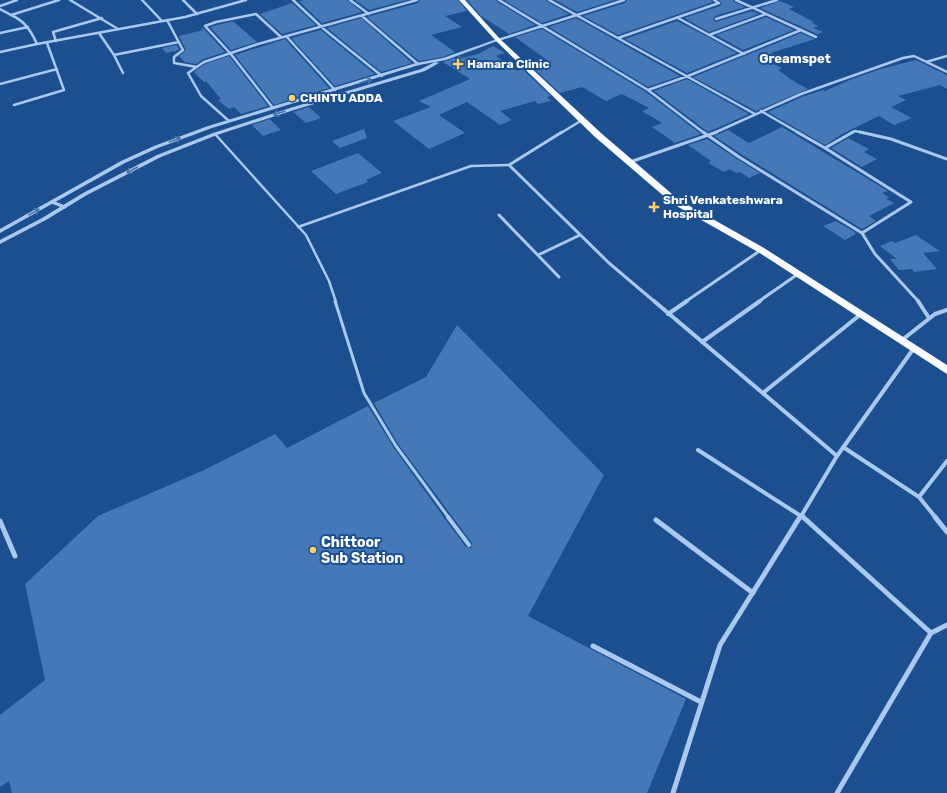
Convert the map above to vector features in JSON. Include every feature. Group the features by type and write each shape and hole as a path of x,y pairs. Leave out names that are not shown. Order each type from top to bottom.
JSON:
{"highway":[{"path":"462,0 498,40 582,120 676,202 761,250 947,370"}],"street":[{"path":"0,6 17,0"},
{"path":"11,15 59,0"},
{"path":"70,0 118,29"},
{"path":"142,0 162,21"},
{"path":"183,0 197,14"},
{"path":"0,52 197,14 246,0"},
{"path":"293,0 322,27 382,76"},
{"path":"350,0 368,14"},
{"path":"229,121 199,94 188,73 204,62 281,37 417,0"},
{"path":"499,0 648,90 708,136 862,234 875,254 921,304 929,318"},
{"path":"549,0 755,114"},
{"path":"0,242 44,219 86,194 159,156 214,134 423,70 444,59 498,40 543,27 624,0"},
{"path":"618,38 719,3 714,0"},
{"path":"736,0 816,37"},
{"path":"716,19 777,0"},
{"path":"0,9 22,19 28,26 37,44"},
{"path":"273,108 230,53 205,26 216,22 256,14 281,37"},
{"path":"709,35 766,14"},
{"path":"362,16 418,64"},
{"path":"56,41 53,32 102,18"},
{"path":"678,18 744,54"},
{"path":"167,20 183,50 174,57 174,63 197,67"},
{"path":"0,33 28,26"},
{"path":"648,90 688,76 801,30"},
{"path":"99,33 114,55 123,73"},
{"path":"286,36 335,90"},
{"path":"114,55 179,42"},
{"path":"14,105 64,90 47,43"},
{"path":"630,162 708,136 801,94 903,58 914,56 947,72"},
{"path":"926,62 947,56"},
{"path":"0,231 150,149 242,117 418,64 444,59"},
{"path":"0,84 57,69"},
{"path":"761,111 825,148 911,202 862,234"},
{"path":"242,117 248,123"},
{"path":"582,120 509,165 609,263 837,456"},
{"path":"825,148 855,131 891,139 947,159"},
{"path":"150,149 159,156"},
{"path":"52,202 64,207"},
{"path":"499,215 559,277"},
{"path":"538,255 580,235"},
{"path":"668,314 761,250"},
{"path":"702,342 798,274"},
{"path":"901,340 935,314 947,310"},
{"path":"763,393 861,314"},
{"path":"673,793 720,645 774,561 837,456 914,348"},
{"path":"843,447 920,497 947,532"},
{"path":"698,450 802,515 931,633"},
{"path":"920,497 947,461"},
{"path":"656,520 753,593"},
{"path":"0,521 15,556"},
{"path":"837,793 931,633 947,625"},
{"path":"592,646 701,702"}],"lane":[{"path":"214,134 306,235 329,281 364,393 396,446 469,545"},
{"path":"298,226 471,166 509,165"}],"building":[{"path":"347,0 362,12 322,23 299,1"},
{"path":"355,0 407,0 369,10"},
{"path":"420,0 458,0 467,11 445,16 462,27 431,35 455,52 443,57 419,61 367,17 418,3"},
{"path":"467,0 496,0 535,25 509,34 481,16"},
{"path":"504,0 546,0 569,14 542,23"},
{"path":"555,0 615,0 577,12"},
{"path":"627,0 711,0 713,2 618,35 583,16 625,3"},
{"path":"719,0 733,0 745,7 715,16 713,19 715,22 752,11 759,14 709,32 684,18 720,6 722,3"},
{"path":"780,1 794,7 789,9 814,22 812,23 818,26 813,28 823,32 817,34 760,8"},
{"path":"292,3 316,25 282,34 260,14"},
{"path":"766,17 794,30 743,50 716,35"},
{"path":"361,18 412,63 381,72 327,28"},
{"path":"576,18 680,76 648,87 549,27"},
{"path":"233,21 257,42 231,50 210,27"},
{"path":"677,21 737,53 687,73 625,39"},
{"path":"201,28 203,28 225,52 203,59 196,64 185,62 179,56 186,50 179,36 203,30"},
{"path":"542,29 646,92 701,134 675,143 652,127 662,123 642,111 649,108 622,94 606,101 582,87 560,93 531,66 547,60 515,37"},
{"path":"321,30 375,74 335,86 291,38"},
{"path":"801,33 815,39 771,53 775,55 765,60 782,68 778,70 808,89 756,111 693,77"},
{"path":"285,39 329,88 274,105 235,55"},
{"path":"177,45 179,49 175,52 166,53 162,48"},
{"path":"493,46 505,53 496,56 517,71 522,69 551,96 547,97 551,101 538,104 535,101 500,111 512,120 500,125 467,102 439,115 465,133 429,149 393,121 431,107 419,101 470,79 443,62 460,56 462,58 478,54"},
{"path":"229,56 268,106 241,114 234,107 229,109 218,100 221,99 206,81 204,82 194,72 205,64"},
{"path":"916,60 947,75 947,89 940,85 898,96 906,100 891,107 912,118 894,125 879,116 840,135 825,145 768,112 802,97 823,90 825,91 852,79 881,69"},
{"path":"687,79 749,114 708,132 654,91"},
{"path":"309,107 321,118 306,123 293,112"},
{"path":"270,119 281,130 263,136 252,125"},
{"path":"782,127 888,191 882,193 889,197 886,199 894,203 869,216 876,221 862,229 714,136 728,130 749,143"},
{"path":"364,129 367,138 340,148 332,141"},
{"path":"848,138 869,149 864,152 877,159 862,167 831,148"},
{"path":"707,139 760,173 749,178 740,172 736,173 730,169 724,172 708,163 711,161 688,145"},
{"path":"358,153 382,173 366,180 368,182 336,194 311,171"},
{"path":"836,221 856,234 845,240 823,226"},
{"path":"916,235 940,251 923,253 937,269 914,272 912,269 899,270 890,259 897,259 880,246 892,241 895,243"},
{"name":"Chittoor Sub Station","path":"457,325 604,475 528,616 686,699 647,793 12,793 9,781 0,787 0,715 45,680 25,584 98,516 204,470 275,434 287,448 368,406 394,448 445,519 466,547 471,548 472,543 398,444 374,403 426,377"}],"place":[{"name":"Hamara Clinic","path":"458,64"},
{"name":"CHINTU ADDA","path":"292,98"},
{"name":"Shri Venkateshwara Hospital","path":"654,207"},
{"name":"Chittoor Sub Station","path":"313,550"}],"district":[{"name":"Greamspet","path":"795,58"}]}
